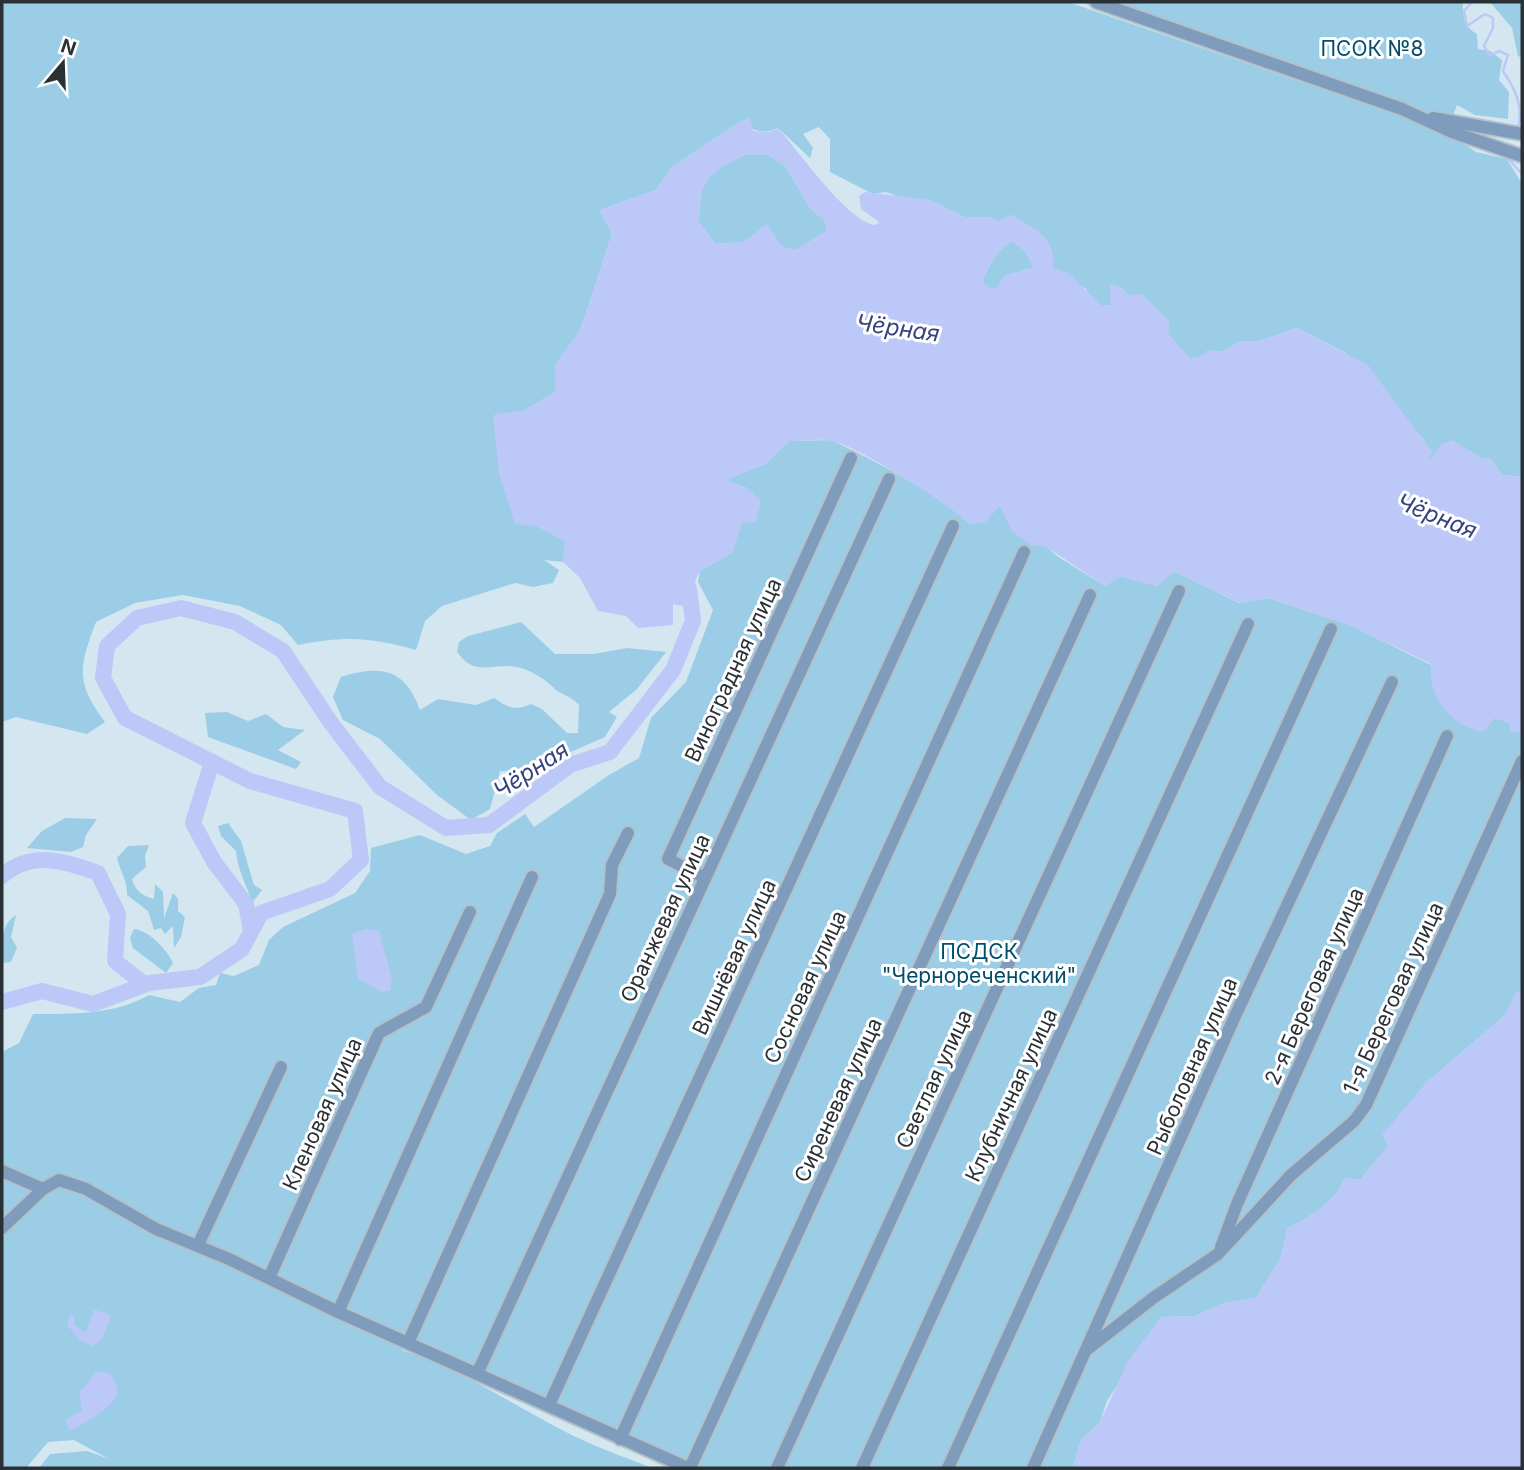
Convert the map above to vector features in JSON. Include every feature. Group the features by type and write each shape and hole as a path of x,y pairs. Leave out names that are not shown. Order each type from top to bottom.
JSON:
{"street":[{"path":"1096,2 1418,115 1452,132 1522,156"},
{"path":"1418,115 1522,134"},
{"name":"Виноградная улица","path":"705,878 668,859 851,458"},
{"name":"Оранжевая улица","path":"477,1374 890,479"},
{"name":"Вишнёвая улица","path":"549,1405 953,526"},
{"name":"Сосновая улица","path":"620,1439 1024,552"},
{"name":"Светлая улица","path":"777,1468 1179,591"},
{"name":"Сиреневая улица","path":"689,1468 1090,595"},
{"name":"Клубничная улица","path":"862,1468 1248,624"},
{"path":"947,1468 1331,629"},
{"name":"Рыболовная улица","path":"1033,1468 1089,1348 1236,1014 1392,682"},
{"name":"2-я Береговая улица","path":"1218,1254 1237,1204 1447,736"},
{"name":"1-я Береговая улица","path":"1089,1348 1153,1298 1218,1254 1291,1175 1354,1121 1366,1105 1522,761"},
{"path":"408,1343 610,894 612,865 628,833"},
{"path":"338,1312 532,877"},
{"name":"Кленовая улица","path":"269,1278 379,1034 426,1007 470,912"},
{"path":"198,1245 281,1067"},
{"path":"2,1171 43,1189"},
{"path":"2,1228 43,1189 59,1180 86,1189 156,1229 198,1245 338,1312 689,1468"}],"green space":[{"path":"2,2 1068,2 1447,132 1476,152 1507,159 1522,184 1522,477 1502,475 1490,458 1481,459 1470,451 1427,465 1431,452 1423,439 1346,353 1297,328 1259,341 1241,341 1222,352 1208,350 1203,356 1190,359 1167,333 1169,321 1142,295 1128,295 1121,287 1111,305 1102,306 1091,299 1086,289 1053,268 1028,225 1010,215 999,222 991,217 964,217 930,200 905,199 886,192 873,194 830,172 830,139 819,127 803,134 813,148 810,158 778,128 758,131 741,121 672,167 656,190 600,210 612,234 580,331 555,365 555,392 525,410 537,526 565,541 563,562 544,560 559,570 553,583 533,587 515,583 442,606 425,621 416,650 357,639 298,645 281,625 240,606 183,595 135,603 96,622 86,651 83,663 84,685 105,722 87,734 16,717 2,722"},
{"name":"ПСОК №8","path":"1080,2 1463,2 1465,21 1477,34 1478,49 1490,51 1502,60 1499,80 1509,92 1508,119 1475,115 1457,105 1450,124"},
{"path":"1490,2 1522,2 1522,58 1518,56 1512,28"},
{"path":"744,155 769,155 786,167 810,208 825,221 827,231 796,250 743,242 716,244 699,222 701,195 713,173"},
{"path":"1012,241 1026,252 1034,268 1023,270 996,289 989,288 982,282 997,253"},
{"name":"ПСДСК \"Чернореченский\"","path":"831,440 922,488 970,524 999,505 1057,556 1105,586 1120,576 1157,586 1174,571 1239,603 1268,598 1348,624 1431,665 1495,718 1510,723 1511,732 1522,732 1522,991 1516,994 1504,1016 1425,1084 1388,1146 1360,1180 1345,1178 1341,1187 1328,1201 1313,1214 1288,1228 1280,1259 1256,1298 1224,1303 1195,1316 1161,1317 1107,1401 1100,1422 1081,1440 1073,1468 671,1468 409,1345 401,1350 443,1366 573,1435 652,1468 39,1468 50,1454 87,1451 109,1459 74,1440 48,1442 26,1468 2,1468 2,1052 19,1043 33,1014 107,1010 136,1002 149,995 180,1002 199,988 216,985 220,973 234,976 259,965 269,940 283,927 355,893 370,871 371,848 420,835 466,854 490,846 497,833 525,814 534,827 609,775 639,758 651,718 686,682 713,610 698,582 700,571 732,553 747,488 725,480 765,464 789,441"},
{"path":"521,622 555,654 594,654 627,648 666,652 637,689 609,712 617,717 605,737 527,771 500,771 490,809 471,820 437,795 380,739 343,720 333,697 341,677 379,671 390,673 407,685 420,710 438,699 476,705 494,698 512,707 531,704 542,709 567,733 578,733 579,705 540,677 528,670 514,667 474,666 457,652 459,642 468,636"},
{"path":"227,712 248,721 266,714 283,727 305,730 278,750 301,762 296,769 208,737 205,713"},
{"path":"65,818 97,819 86,835 83,847 71,852 27,848 42,831"},
{"path":"228,823 241,841 254,885 262,890 252,903 236,851 221,836 218,826"},
{"path":"149,845 145,856 146,867 132,879 137,890 146,896 154,899 155,884 163,892 164,918 173,893 178,899 178,911 185,917 181,937 174,948 173,926 165,934 161,928 154,930 148,911 127,895 117,858 128,846"},
{"path":"16,915 11,937 17,948 11,962 2,963 5,930"},
{"path":"134,929 152,937 166,952 173,963 166,973 133,948 130,938"}],"water":[{"path":"750,118 753,131 770,132 778,128 838,199 865,221 876,225 879,222 861,209 859,196 865,192 930,200 964,217 991,217 999,221 1010,215 1042,235 1051,248 1053,268 1067,272 1102,306 1110,305 1110,284 1121,287 1128,295 1142,294 1169,321 1168,333 1190,359 1203,356 1208,350 1222,352 1241,341 1259,341 1297,328 1368,365 1432,452 1428,462 1441,444 1453,440 1481,459 1490,458 1502,475 1522,477 1522,732 1511,732 1509,723 1495,718 1483,732 1461,723 1443,708 1437,699 1431,664 1348,624 1268,598 1240,603 1174,571 1157,586 1120,577 1105,586 1045,546 1032,546 1012,531 1000,506 985,522 970,524 924,490 882,465 863,454 827,440 789,441 765,464 726,480 747,488 761,501 756,521 742,523 732,553 700,571 682,606 673,604 673,625 638,628 626,616 598,611 580,578 563,562 565,541 537,526 515,524 499,473 493,415 525,410 555,392 555,365 580,331 612,234 600,210 656,190 672,167 741,121","holes":["744,155 769,155 786,167 810,208 825,221 826,231 796,250 782,246 767,224 743,242 716,244 699,222 704,186 714,173","1012,241 1026,252 1033,268 1005,275 996,289 989,288 982,282 997,253"]},
{"path":"366,929 379,930 392,980 390,990 381,992 358,978 352,934"},
{"path":"1522,991 1522,1468 1073,1468 1081,1440 1100,1422 1128,1361 1161,1317 1195,1316 1224,1303 1256,1298 1280,1259 1288,1228 1313,1214 1328,1201 1341,1187 1345,1178 1360,1180 1388,1146 1382,1135 1425,1084 1504,1016 1516,993"},
{"path":"94,1310 109,1314 111,1318 102,1339 92,1346 80,1340 67,1325 70,1314 74,1317 74,1325 86,1333"},
{"path":"97,1371 110,1373 117,1387 116,1396 99,1414 70,1431 65,1420 82,1410 79,1393"}],"waterway":[{"path":"1472,2 1464,11 1467,26 1485,14 1493,18 1493,28 1484,46 1490,56 1499,51 1508,55 1503,71 1517,98 1520,112 1518,128"},
{"path":"1506,156 1522,174"},
{"name":"Чёрная","path":"2,1002 42,991 93,1004 149,983 200,977 242,949 261,913 330,889 361,860 355,811 250,781 125,718 103,678 107,646 137,618 181,608 235,622 283,651 331,723 380,787 446,828 489,825 570,765 610,752 673,670 693,621 689,589 683,571"},
{"path":"212,762 193,823 214,862 246,904 251,931"},
{"path":"2,876 13,868 37,860 61,862 98,873 118,914 115,961 144,984"}]}
